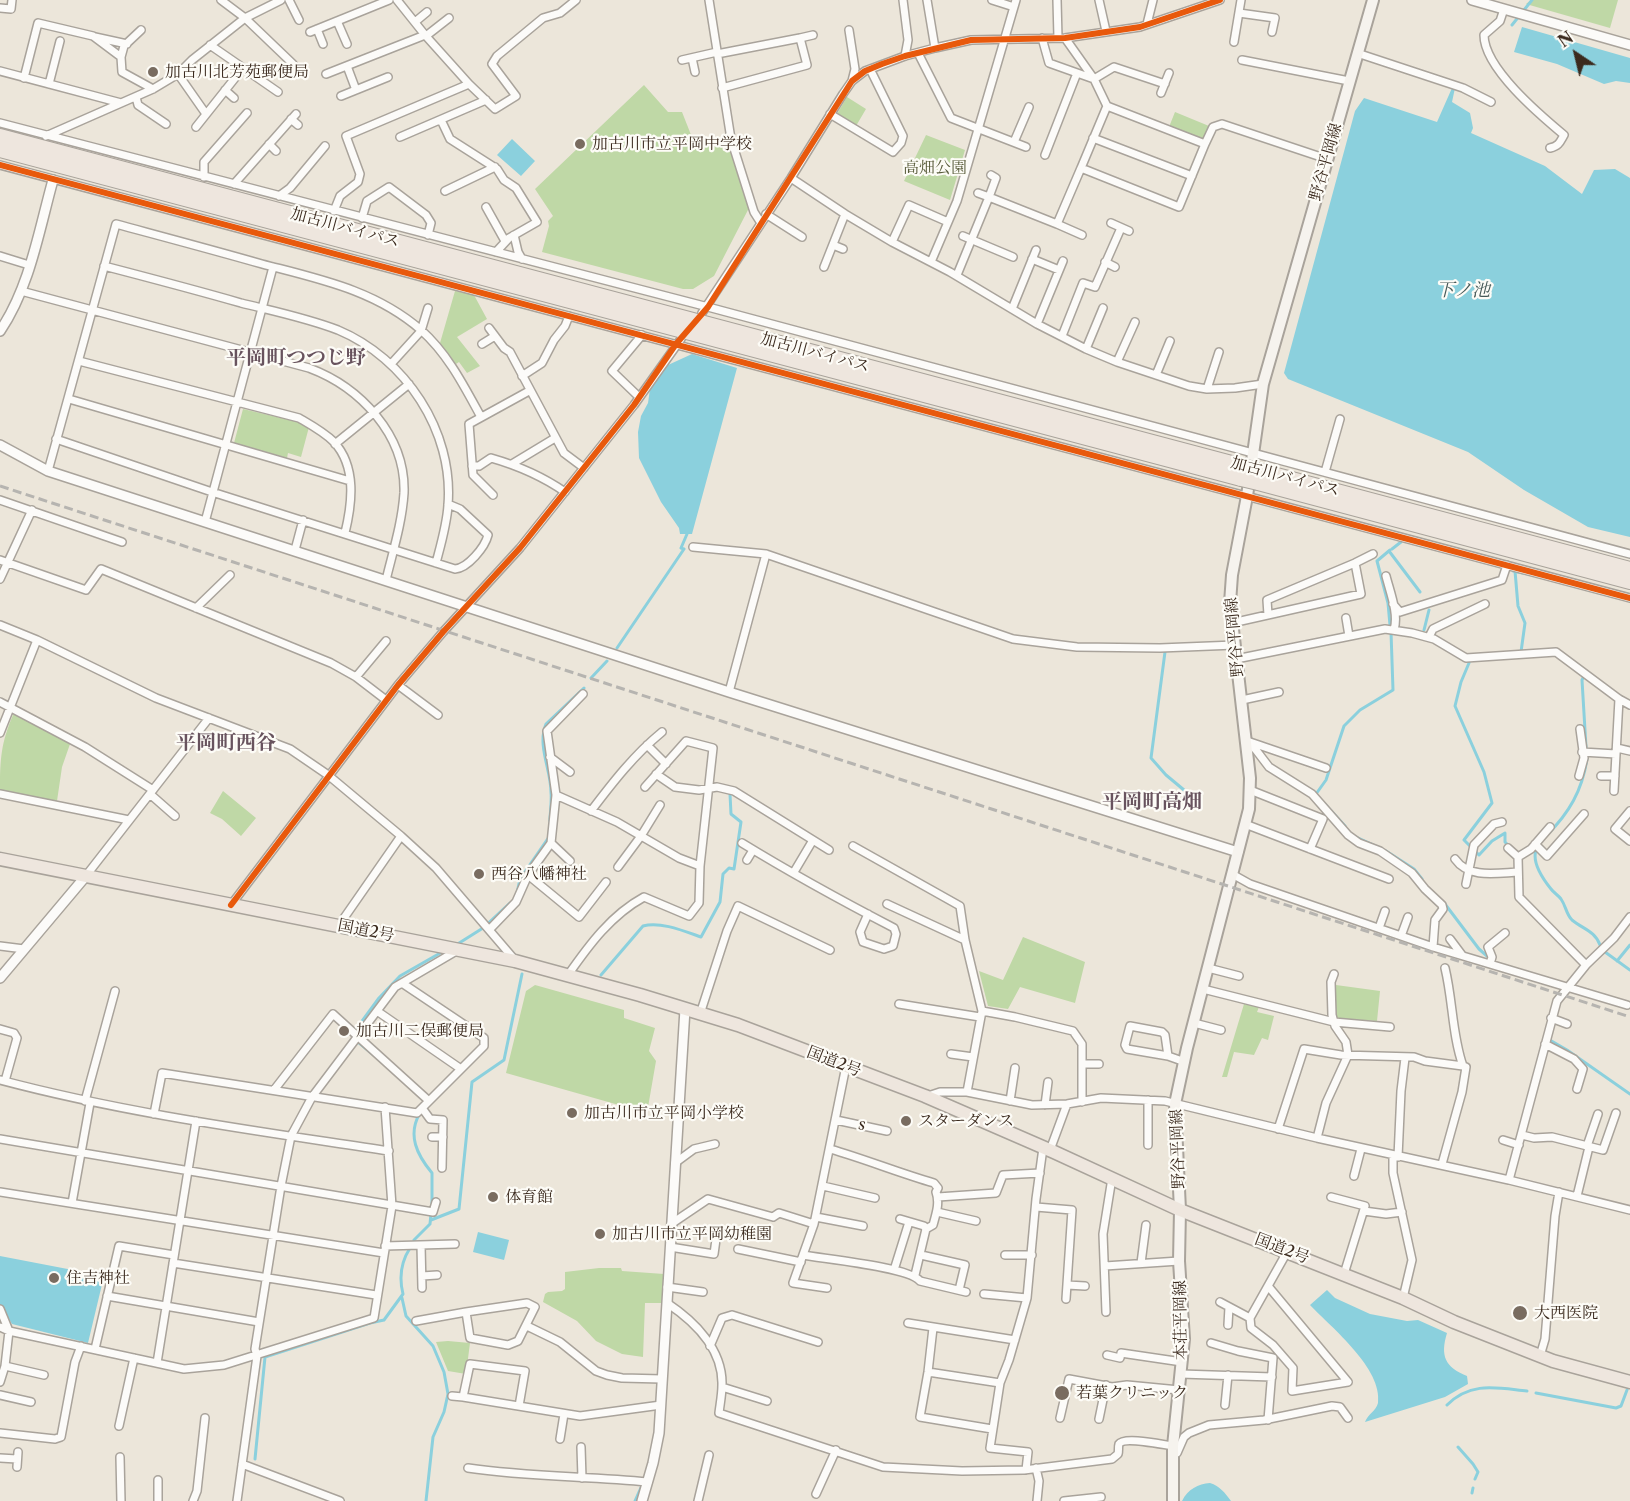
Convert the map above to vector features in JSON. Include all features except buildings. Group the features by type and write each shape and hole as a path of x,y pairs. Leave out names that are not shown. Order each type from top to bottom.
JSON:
{"highway":[{"name":"加古川バイパス","path":"0,136 1242,472 1630,582"},
{"name":"加古川バイパス","path":"0,150 1242,472"},
{"name":"加古川バイパス","path":"1258,477 1630,569"},
{"name":"国道2号","path":"0,860 515,961 738,1025 925,1096 1180,1210 1403,1298 1454,1322 1540,1356 1630,1382"}],"main road":[{"name":"野谷平岡線","path":"1180,1210 1175,1104 1249,809 1250,789 1246,741 1230,603 1232,575 1247,496 1263,384 1373,0"},
{"name":"本荘平岡線","path":"1173,1501 1173,1450 1184,1339 1179,1261 1180,1210"}],"street":[{"path":"0,8 11,9 12,0"},
{"path":"221,0 245,18 293,64"},
{"path":"44,137 153,89 178,74 210,45 265,4 281,0"},
{"path":"290,0 299,20"},
{"path":"323,44 314,31 388,0"},
{"path":"397,0 469,84 495,109 516,96 492,64 497,56 543,18 560,13 576,0"},
{"path":"709,0 731,139 754,212 761,223"},
{"path":"927,0 935,48"},
{"path":"931,262 957,201 1015,4 992,0"},
{"path":"1057,0 1061,38 1094,79 1107,106 1205,144"},
{"path":"1099,0 1106,31"},
{"path":"1147,24 1153,0"},
{"path":"852,81 870,69 905,56 971,40 1061,38 1106,31 1147,24 1220,0"},
{"path":"1234,42 1241,0"},
{"path":"1472,0 1630,45"},
{"path":"893,9 903,4 908,40 905,56"},
{"path":"1504,9 1500,21 1484,35 1484,42 1510,83 1535,110 1564,135 1556,147 1550,148"},
{"path":"415,22 428,12"},
{"path":"1239,13 1283,19"},
{"path":"326,74 426,35 449,18"},
{"path":"1272,32 1275,18"},
{"path":"338,21 347,44"},
{"path":"24,78 38,23 127,44"},
{"path":"141,30 124,46 121,57 122,72 153,89"},
{"path":"705,310 852,81 855,69 849,30"},
{"path":"682,60 813,35"},
{"path":"93,36 121,57"},
{"path":"722,88 807,65 800,38"},
{"path":"1042,38 1049,63 1094,79"},
{"path":"50,84 60,42"},
{"path":"210,45 278,92"},
{"path":"918,53 951,118 1026,147"},
{"path":"1358,53 1453,85 1491,102"},
{"path":"692,58 695,72"},
{"path":"1242,60 1265,68 1298,70 1349,81"},
{"path":"1298,70 1299,62"},
{"path":"347,66 356,90"},
{"path":"1094,79 1114,66 1165,84"},
{"path":"830,114 893,152 903,136 870,69"},
{"path":"0,71 121,103"},
{"path":"1045,155 1055,138 1077,73"},
{"path":"178,74 206,114"},
{"path":"1161,93 1169,74"},
{"path":"341,96 388,77"},
{"path":"196,126 235,78"},
{"path":"334,211 340,196 358,182 360,174 346,136 469,84"},
{"path":"225,90 234,98"},
{"path":"136,97 138,105 166,124"},
{"path":"400,137 486,100"},
{"path":"1057,224 1107,106"},
{"path":"1014,142 1029,107"},
{"path":"204,177 204,162 247,113"},
{"path":"234,184 294,116 298,125"},
{"path":"369,116 373,124"},
{"path":"441,120 450,139 495,167 504,180 516,188 537,222 505,241 496,252"},
{"path":"0,123 44,137 496,252 705,310 1630,554"},
{"path":"226,124 233,129"},
{"path":"1081,168 1179,207 1213,127 1222,124 1326,159"},
{"path":"1093,138 1192,176"},
{"path":"269,144 276,151"},
{"path":"279,196 290,188 325,146"},
{"path":"0,165 569,316 679,342 1630,598"},
{"path":"445,191 495,167"},
{"path":"957,276 996,178 991,175"},
{"path":"791,178 892,242 1086,349 1189,386 1207,389 1263,384"},
{"path":"0,331 9,318 21,291 52,180"},
{"path":"362,218 367,201 389,187 426,215 431,223 428,235"},
{"path":"978,193 1082,235"},
{"path":"892,242 909,206 948,222"},
{"path":"486,207 505,241"},
{"path":"766,214 802,237"},
{"path":"824,267 845,214"},
{"path":"792,231 798,222"},
{"path":"1111,223 1129,231"},
{"path":"48,471 116,224 345,286 368,295 390,307 421,331 455,370 481,417"},
{"path":"1062,336 1083,283 1095,286 1120,228"},
{"path":"514,235 522,259"},
{"path":"963,236 1013,257"},
{"path":"833,245 843,249"},
{"path":"1011,309 1036,250"},
{"path":"0,256 29,265"},
{"path":"1032,259 1059,270"},
{"path":"1037,324 1063,261"},
{"path":"1105,262 1115,267"},
{"path":"104,266 338,330 358,340 391,364 422,401 438,436 447,478 448,504 436,563"},
{"path":"205,522 273,267"},
{"path":"21,291 325,374 359,396 388,432 402,473 404,492 400,521 386,580"},
{"path":"391,364 421,331 429,308"},
{"path":"1086,349 1103,308"},
{"path":"522,376 542,363 569,316"},
{"path":"1117,362 1135,322"},
{"path":"489,328 504,348 510,352 564,453 584,468"},
{"path":"639,397 612,372 642,335"},
{"path":"482,344 495,336"},
{"path":"1156,375 1170,341"},
{"path":"231,905 398,685 520,548 639,397 679,342"},
{"path":"1207,389 1219,352"},
{"path":"79,361 299,418 319,429 335,444 344,461 350,481 352,499 345,533"},
{"path":"335,444 409,384"},
{"path":"493,495 473,475 469,423 529,391"},
{"path":"69,399 350,481"},
{"path":"1325,472 1340,419"},
{"path":"1327,430 1336,432"},
{"path":"512,464 555,438"},
{"path":"56,439 212,492 460,569 487,541 488,536 460,509 448,504"},
{"path":"0,445 48,471 295,550 465,608 1238,852"},
{"path":"472,466 479,466 491,458 545,478 565,492"},
{"path":"0,500 122,542"},
{"path":"0,579 32,510"},
{"path":"295,550 303,520"},
{"path":"693,547 766,554 1013,639 1077,647 1160,648 1235,645"},
{"path":"729,692 766,554"},
{"path":"1268,615 1267,600 1373,554"},
{"path":"0,560 86,590 101,569 331,663 356,677 387,700"},
{"path":"1232,623 1361,594 1355,563"},
{"path":"1393,604 1400,612 1502,580 1507,565"},
{"path":"196,608 230,575"},
{"path":"1386,576 1393,604 1394,630"},
{"path":"1429,637 1433,629 1467,609 1485,604"},
{"path":"1346,618 1349,636"},
{"path":"0,624 156,698 290,748 328,775 436,868 515,961"},
{"path":"1236,659 1385,629 1394,630 1429,637 1470,658 1556,652 1630,705"},
{"path":"0,733 37,640"},
{"path":"356,677 386,641"},
{"path":"398,685 438,715"},
{"path":"1242,700 1279,692"},
{"path":"487,927 516,902 528,875 551,843 556,795 546,731 583,694"},
{"path":"1614,791 1620,699"},
{"path":"0,702 85,747 151,792 175,816"},
{"path":"0,978 85,877 209,718"},
{"path":"1579,776 1584,758 1580,729"},
{"path":"591,811 619,774 646,745 662,732"},
{"path":"568,975 592,940 629,905 644,897 689,915 699,903 700,866 713,748 686,741 645,787"},
{"path":"1246,741 1322,764"},
{"path":"1246,741 1269,767 1312,794 1345,832 1359,843 1380,851 1407,869 1419,888 1442,905 1443,909 1435,920 1433,947"},
{"path":"1283,753 1286,744"},
{"path":"646,745 666,764"},
{"path":"1582,752 1630,751"},
{"path":"550,757 570,772"},
{"path":"1601,776 1625,771"},
{"path":"656,774 675,787 699,790 717,787 734,791 829,850"},
{"path":"1250,789 1323,819 1310,849"},
{"path":"0,795 129,820"},
{"path":"556,795 616,822 679,858 700,866"},
{"path":"618,867 660,805"},
{"path":"1630,811 1615,829 1630,841"},
{"path":"1535,832 1547,856 1570,825 1584,814"},
{"path":"1466,884 1474,845 1486,828 1502,822"},
{"path":"1245,824 1389,879"},
{"path":"1518,857 1538,841 1550,827"},
{"path":"343,926 344,918 401,836"},
{"path":"794,872 813,840"},
{"path":"551,843 570,861"},
{"path":"742,843 833,896 868,914 894,928 896,934 893,946 884,949 863,942 860,932 868,914"},
{"path":"853,846 960,906 981,1014 967,1092"},
{"path":"1508,849 1518,857"},
{"path":"747,860 753,850"},
{"path":"1518,857 1519,897 1554,928 1586,965"},
{"path":"1455,859 1461,867 1484,874 1518,872"},
{"path":"1369,881 1372,873"},
{"path":"1232,874 1250,884 1433,947 1627,1005"},
{"path":"528,875 579,917 606,882"},
{"path":"590,886 598,892"},
{"path":"887,904 902,908 965,940"},
{"path":"700,1014 727,931 738,906 830,950"},
{"path":"1378,928 1384,910"},
{"path":"1509,1179 1557,1002 1586,965 1614,938 1630,916"},
{"path":"1401,936 1408,917"},
{"path":"1490,963 1492,957 1488,947 1505,933"},
{"path":"1450,939 1462,955"},
{"path":"810,952 815,942"},
{"path":"0,946 24,949"},
{"path":"237,1501 257,1356 255,1349 291,1136 312,1097 395,987 454,948"},
{"path":"1208,968 1239,976"},
{"path":"1442,1164 1462,1092 1466,1067 1463,1066 1458,1050 1453,1005 1444,968"},
{"path":"1317,1138 1326,1103 1348,1055 1346,1042 1332,1015 1331,982 1334,974"},
{"path":"154,1114 162,1073 417,1113 484,1046 484,1038 402,982"},
{"path":"1203,989 1334,1022 1390,1027"},
{"path":"72,1203 82,1153 88,1102 115,992"},
{"path":"1616,1002 1620,994"},
{"path":"899,1004 1015,1017 1073,1031 1082,1044 1082,1102"},
{"path":"645,1500 659,1433 685,1009"},
{"path":"376,1011 461,1069"},
{"path":"274,1090 333,1014 429,1101"},
{"path":"1551,1018 1567,1024"},
{"path":"1146,1029 1147,1020"},
{"path":"1194,1023 1221,1030"},
{"path":"1168,1056 1165,1035 1162,1032 1130,1026 1125,1045 1127,1049 1168,1056 1185,1062"},
{"path":"0,1029 14,1033 17,1038 3,1081 88,1102 154,1114 389,1151"},
{"path":"1545,1044 1574,1059 1583,1069 1577,1089"},
{"path":"1278,1129 1304,1049 1348,1055 1414,1057 1425,1061 1463,1066"},
{"path":"951,1054 974,1057"},
{"path":"1403,1298 1412,1260 1394,1173 1405,1058"},
{"path":"1082,1064 1100,1064"},
{"path":"827,1288 793,1283 815,1220 846,1066"},
{"path":"1010,1101 1015,1068"},
{"path":"1045,1105 1048,1082"},
{"path":"925,1096 940,1092 967,1092 1032,1105 1067,1104 1101,1098 1165,1101 1360,1149 1509,1179 1630,1210"},
{"path":"1148,1100 1148,1145"},
{"path":"1026,1470 1028,1452 990,1448 992,1429 1000,1383 1027,1298 1040,1173 1047,1149 1067,1104"},
{"path":"0,1327 9,1331 184,1369 224,1365 374,1318 392,1206 385,1107"},
{"path":"422,1108 430,1119 443,1120 442,1168"},
{"path":"1522,1135 1534,1138 1552,1137 1603,1150 1616,1113"},
{"path":"1577,1196 1598,1114"},
{"name":"s","path":"836,1120 887,1131"},
{"path":"157,1363 196,1121"},
{"path":"432,1137 443,1137"},
{"path":"0,1139 433,1212 436,1202"},
{"path":"1503,1140 1519,1145"},
{"path":"675,1163 694,1149 715,1144"},
{"path":"830,1149 934,1183 938,1188 933,1225 926,1230 915,1275"},
{"path":"1354,1176 1360,1149"},
{"path":"938,1197 996,1193 1003,1175 1040,1173"},
{"path":"1106,1312 1103,1234 1112,1178"},
{"path":"823,1186 875,1198"},
{"path":"0,1192 273,1235 385,1250 421,1245 455,1244"},
{"path":"1540,1356 1545,1339 1555,1216 1560,1192"},
{"path":"1331,1197 1365,1206 1344,1274"},
{"path":"671,1224 708,1199 773,1216 778,1213 863,1226"},
{"path":"1036,1207 1072,1210 1066,1299"},
{"path":"1364,1211 1386,1214 1402,1212"},
{"path":"936,1212 976,1221"},
{"path":"900,1219 924,1226 926,1230"},
{"path":"894,1270 909,1222"},
{"path":"1141,1263 1146,1225"},
{"path":"670,1247 714,1254 717,1232"},
{"path":"421,1245 422,1288"},
{"path":"95,1349 119,1246 267,1278 376,1295"},
{"path":"738,1249 894,1270 915,1275 920,1281 962,1291 965,1265 921,1255"},
{"path":"1268,1286 1348,1382 1292,1392 1293,1368 1273,1345 1251,1328 1251,1318 1268,1286 1287,1252"},
{"path":"1005,1255 1032,1255"},
{"path":"1105,1266 1179,1261"},
{"path":"422,1276 437,1275"},
{"path":"1067,1285 1085,1286"},
{"path":"998,1286 998,1295"},
{"path":"667,1287 703,1292"},
{"path":"1096,1288 1106,1288"},
{"path":"984,1294 1027,1298"},
{"path":"107,1296 259,1322"},
{"path":"1220,1302 1251,1318"},
{"path":"416,1321 433,1322 466,1312 527,1303 535,1307 518,1341 508,1345 470,1338 466,1312"},
{"path":"667,1303 689,1319 710,1346 720,1370 722,1387 719,1413 770,1432 836,1450 883,1467 962,1471 1026,1470 1112,1459 1118,1454 1119,1444 1130,1440 1178,1453 1184,1437 1209,1425 1268,1420 1337,1405 1348,1418"},
{"path":"1228,1325 1229,1307"},
{"path":"0,1309 9,1331 5,1366 0,1382"},
{"path":"710,1346 719,1323 727,1315 778,1333 818,1342"},
{"path":"908,1323 1015,1341"},
{"path":"527,1326 560,1342 596,1371 607,1376 662,1379"},
{"path":"933,1328 920,1417 992,1429"},
{"path":"1211,1343 1239,1352 1273,1358 1268,1420"},
{"path":"0,1433 55,1439 61,1437 75,1362 81,1346"},
{"path":"1107,1355 1120,1358 1120,1353 1181,1368 1228,1375 1272,1377"},
{"path":"119,1426 134,1358"},
{"path":"463,1397 470,1364 525,1371 519,1406"},
{"path":"5,1366 45,1375"},
{"path":"928,1372 1000,1383"},
{"path":"1225,1405 1228,1375"},
{"path":"1060,1418 1069,1379 1106,1385 1127,1384 1179,1390"},
{"path":"1099,1419 1106,1385"},
{"path":"722,1387 767,1401"},
{"path":"0,1395 31,1402"},
{"path":"452,1396 580,1416 661,1405"},
{"path":"560,1439 564,1414"},
{"path":"193,1501 197,1491 205,1418"},
{"path":"194,1429 204,1430"},
{"path":"581,1447 582,1478"},
{"path":"816,1494 836,1450"},
{"path":"698,1501 709,1455"},
{"path":"120,1457 121,1501"},
{"path":"0,1458 17,1459"},
{"path":"242,1464 340,1501"},
{"path":"468,1468 508,1474 648,1482"},
{"path":"1036,1468 1039,1481 1037,1501"},
{"path":"158,1480 158,1501"},
{"path":"1064,1501 1101,1497"}],"green space":[{"path":"1531,0 1618,0 1610,28 1526,4"},
{"path":"644,85 668,112 682,112 697,150 726,138 749,208 714,276 693,289 683,289 542,252 549,226 548,221 553,216 535,189"},
{"path":"847,97 866,109 856,126 837,114"},
{"path":"1175,112 1209,126 1205,137 1201,140 1169,127"},
{"name":"高畑公園","path":"926,135 965,150 950,200 904,181"},
{"path":"455,291 474,295 487,319 457,337 480,366 467,373 459,362 456,364 440,343"},
{"path":"243,409 298,422 309,427 301,457 288,453 287,458 234,443"},
{"path":"17,714 70,744 62,767 57,801 0,790 4,743 13,715"},
{"path":"223,791 256,818 241,836 222,819 210,813"},
{"path":"1023,937 1085,962 1075,1003 1020,987 1008,1009 988,1006 979,971 1003,980"},
{"path":"535,985 624,1010 624,1018 655,1028 649,1051 656,1061 647,1113 506,1073 526,991"},
{"path":"1336,985 1380,991 1377,1021 1339,1019 1336,1016 1334,987"},
{"path":"1244,1004 1259,1007 1257,1012 1274,1016 1268,1040 1262,1038 1254,1055 1234,1052 1227,1077 1222,1077"},
{"path":"621,1268 622,1271 664,1274 662,1303 645,1303 643,1357 622,1354 596,1341 577,1321 543,1302 548,1292 565,1289 565,1272"},
{"path":"436,1342 470,1343 466,1374 448,1371"}],"water":[{"path":"1522,27 1630,58 1630,83 1616,81 1604,84 1557,64 1514,52"},
{"name":"下ノ池","path":"1452,88 1455,88 1452,102 1470,113 1473,128 1471,133 1545,166 1582,194 1594,170 1615,169 1630,178 1630,537 1588,527 1524,490 1468,452 1288,379 1284,373 1355,111 1364,98 1437,122"},
{"path":"512,139 535,161 521,176 497,155"},
{"path":"692,354 737,368 692,534 680,534 679,528 661,502 639,458 638,432 641,416 648,403 650,389 668,365"},
{"path":"478,1232 509,1240 504,1260 473,1252"},
{"path":"0,1256 104,1276 88,1343 12,1324 0,1305"},
{"path":"1327,1290 1335,1298 1370,1314 1407,1321 1418,1320 1447,1333 1444,1348 1446,1360 1454,1369 1467,1376 1468,1384 1445,1397 1365,1422 1378,1403 1373,1377 1343,1337 1310,1305"},
{"path":"1210,1483 1219,1488 1231,1501 1182,1501 1194,1488"}],"waterway":[{"path":"1512,25 1532,0"},
{"path":"617,648 684,549 681,548 687,534"},
{"path":"1392,549 1401,542"},
{"path":"1390,550 1377,561 1388,603 1390,625"},
{"path":"1389,551 1420,592"},
{"path":"1513,571 1528,574"},
{"path":"1515,571 1518,606 1525,623 1521,652"},
{"path":"1424,630 1429,610"},
{"path":"1316,794 1326,780 1344,726 1360,710 1393,690 1391,632"},
{"path":"1165,652 1151,758 1184,790"},
{"path":"591,678 607,661"},
{"path":"1469,663 1455,706 1484,772 1492,803 1464,840 1479,855 1492,841 1505,833 1505,842 1510,847"},
{"path":"1584,676 1582,680 1586,747"},
{"path":"550,821 550,784 543,740 546,724 584,688"},
{"path":"1547,835 1573,801 1582,781 1587,759"},
{"path":"601,975 643,926 664,926 701,937 720,902 723,874 729,868 734,869 741,822 731,814 730,794"},
{"path":"1323,802 1345,826"},
{"path":"517,893 520,879 549,837"},
{"path":"1356,837 1380,848"},
{"path":"1536,850 1539,870 1561,899 1568,915 1592,933 1600,945"},
{"path":"1386,851 1414,869 1422,879"},
{"path":"456,945 483,928 510,903"},
{"path":"1445,904 1479,949 1487,956"},
{"path":"1617,961 1630,945"},
{"path":"357,1028 379,998 400,976 442,952"},
{"path":"1605,952 1630,970"},
{"path":"431,1220 459,1209 472,1082 504,1060 522,974"},
{"path":"1548,1039 1630,1094"},
{"path":"358,1042 375,1056"},
{"path":"420,1113 416,1121 414,1137 418,1152 432,1173 432,1203"},
{"path":"414,1240 430,1224 431,1214"},
{"path":"255,1459 265,1357 384,1320 403,1294 402,1270 410,1248"},
{"path":"402,1298 406,1316 433,1346 444,1372 448,1394 444,1412 433,1437 426,1501"},
{"path":"1447,1405 1456,1397 1475,1389 1527,1391"},
{"path":"1536,1393 1616,1408 1621,1406 1627,1390"},
{"path":"1458,1447 1478,1472 1475,1479"},
{"path":"635,1501 643,1483"},
{"path":"1472,1493 1473,1488"}],"railway":[{"path":"0,486 1630,1017"}],"cycle path":[{"path":"231,905 398,685 520,548 634,405 676,344 708,307 852,81 865,71 905,56 971,40 1065,38 1140,27 1220,0"},
{"path":"0,165 1630,598"}],"place":[{"name":"加古川北芳苑郵便局","path":"153,72"},
{"name":"加古川市立平岡中学校","path":"580,144"},
{"name":"西谷八幡神社","path":"479,874"},
{"name":"加古川二俣郵便局","path":"344,1031"},
{"name":"加古川市立平岡小学校","path":"572,1113"},
{"name":"スターダンス","path":"906,1121"},
{"name":"体育館","path":"493,1197"},
{"name":"加古川市立平岡幼稚園","path":"600,1234"},
{"name":"住吉神社","path":"54,1278"},
{"name":"大西医院","path":"1520,1313"},
{"name":"若葉クリニック","path":"1062,1393"}],"district":[{"name":"平岡町つつじ野","path":"296,358"},
{"name":"平岡町西谷","path":"226,743"},
{"name":"平岡町高畑","path":"1152,802"}]}
